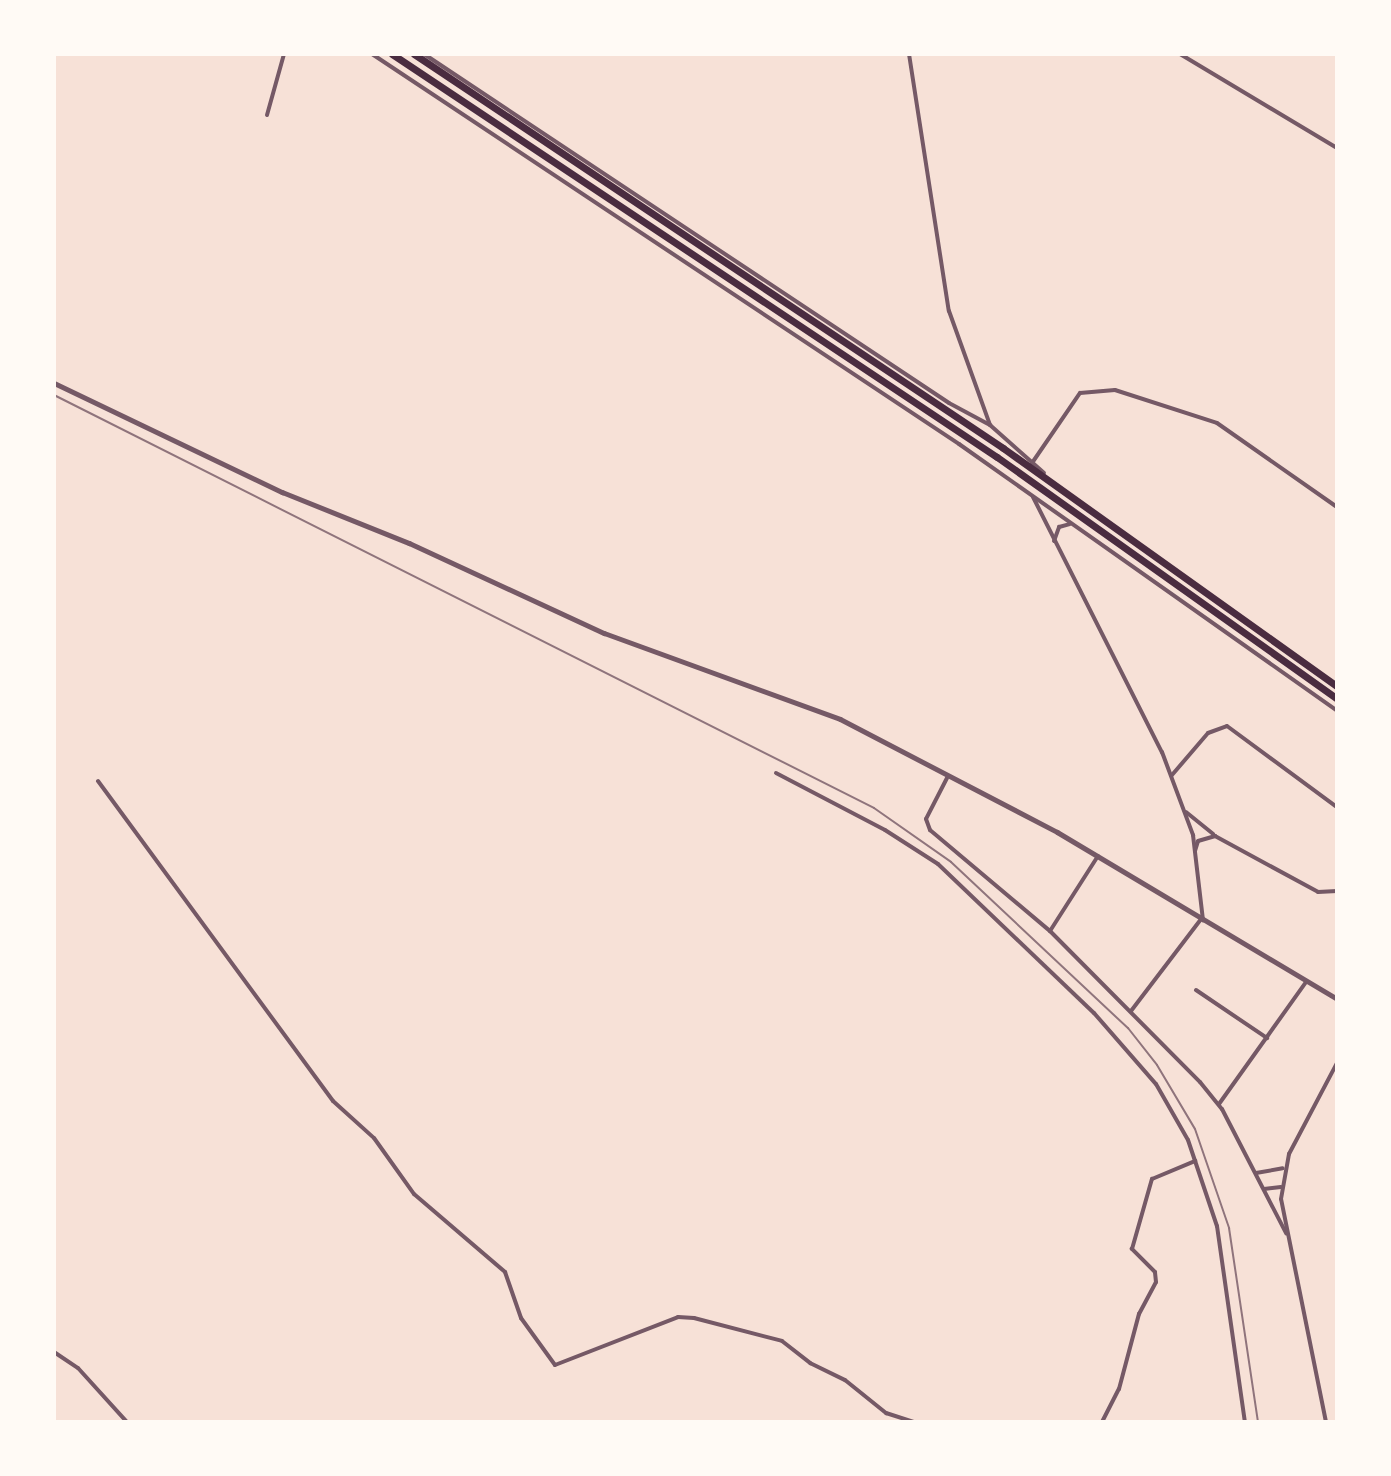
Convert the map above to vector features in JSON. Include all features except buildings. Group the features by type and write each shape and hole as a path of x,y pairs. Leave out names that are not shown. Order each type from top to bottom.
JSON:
{"highway":[{"path":"392,54 997,457 1337,699"},
{"path":"414,54 1071,495 1337,686"}],"street":[{"path":"267,115 284,54"},
{"path":"372,54 1074,524 1337,711"},
{"path":"424,54 949,403 990,425 1071,495"},
{"path":"909,54 949,311 990,425"},
{"path":"1180,54 1337,148"},
{"path":"54,383 282,492 409,543 604,633 840,719 1098,856 1337,999"},
{"path":"1032,463 1080,393 1115,390 1217,423 1337,507"},
{"path":"1033,497 1172,775 1184,810 1194,857 1202,920 1131,1011"},
{"path":"1054,543 1059,527 1074,524"},
{"path":"1172,775 1208,733 1227,726 1337,807"},
{"path":"776,773 908,843 991,911 1129,1048 1165,1097 1195,1161 1220,1243 1245,1422"},
{"path":"947,778 926,819 930,830 1050,931 1219,1105 1286,1233"},
{"path":"98,781 333,1101 374,1138 414,1194 505,1272 521,1318 555,1365 678,1317 694,1318 782,1341 810,1363 845,1380 886,1413 914,1422"},
{"path":"1184,810 1215,836 1318,892 1337,891"},
{"path":"1194,857 1198,841 1215,836"},
{"path":"1050,931 1098,856"},
{"path":"1219,1105 1306,982"},
{"path":"1196,990 1267,1038"},
{"path":"1326,1422 1286,1233 1281,1187 1283,1168 1337,1063"},
{"path":"1102,1422 1119,1389 1139,1314 1156,1282 1155,1272 1132,1249 1152,1179 1195,1161"},
{"path":"1256,1173 1283,1168"},
{"path":"1264,1189 1281,1187"},
{"path":"54,1352 78,1368 127,1422"}],"railway":[{"path":"54,395 874,808 951,862 1128,1028 1157,1065 1195,1129 1229,1228 1258,1422"}]}
